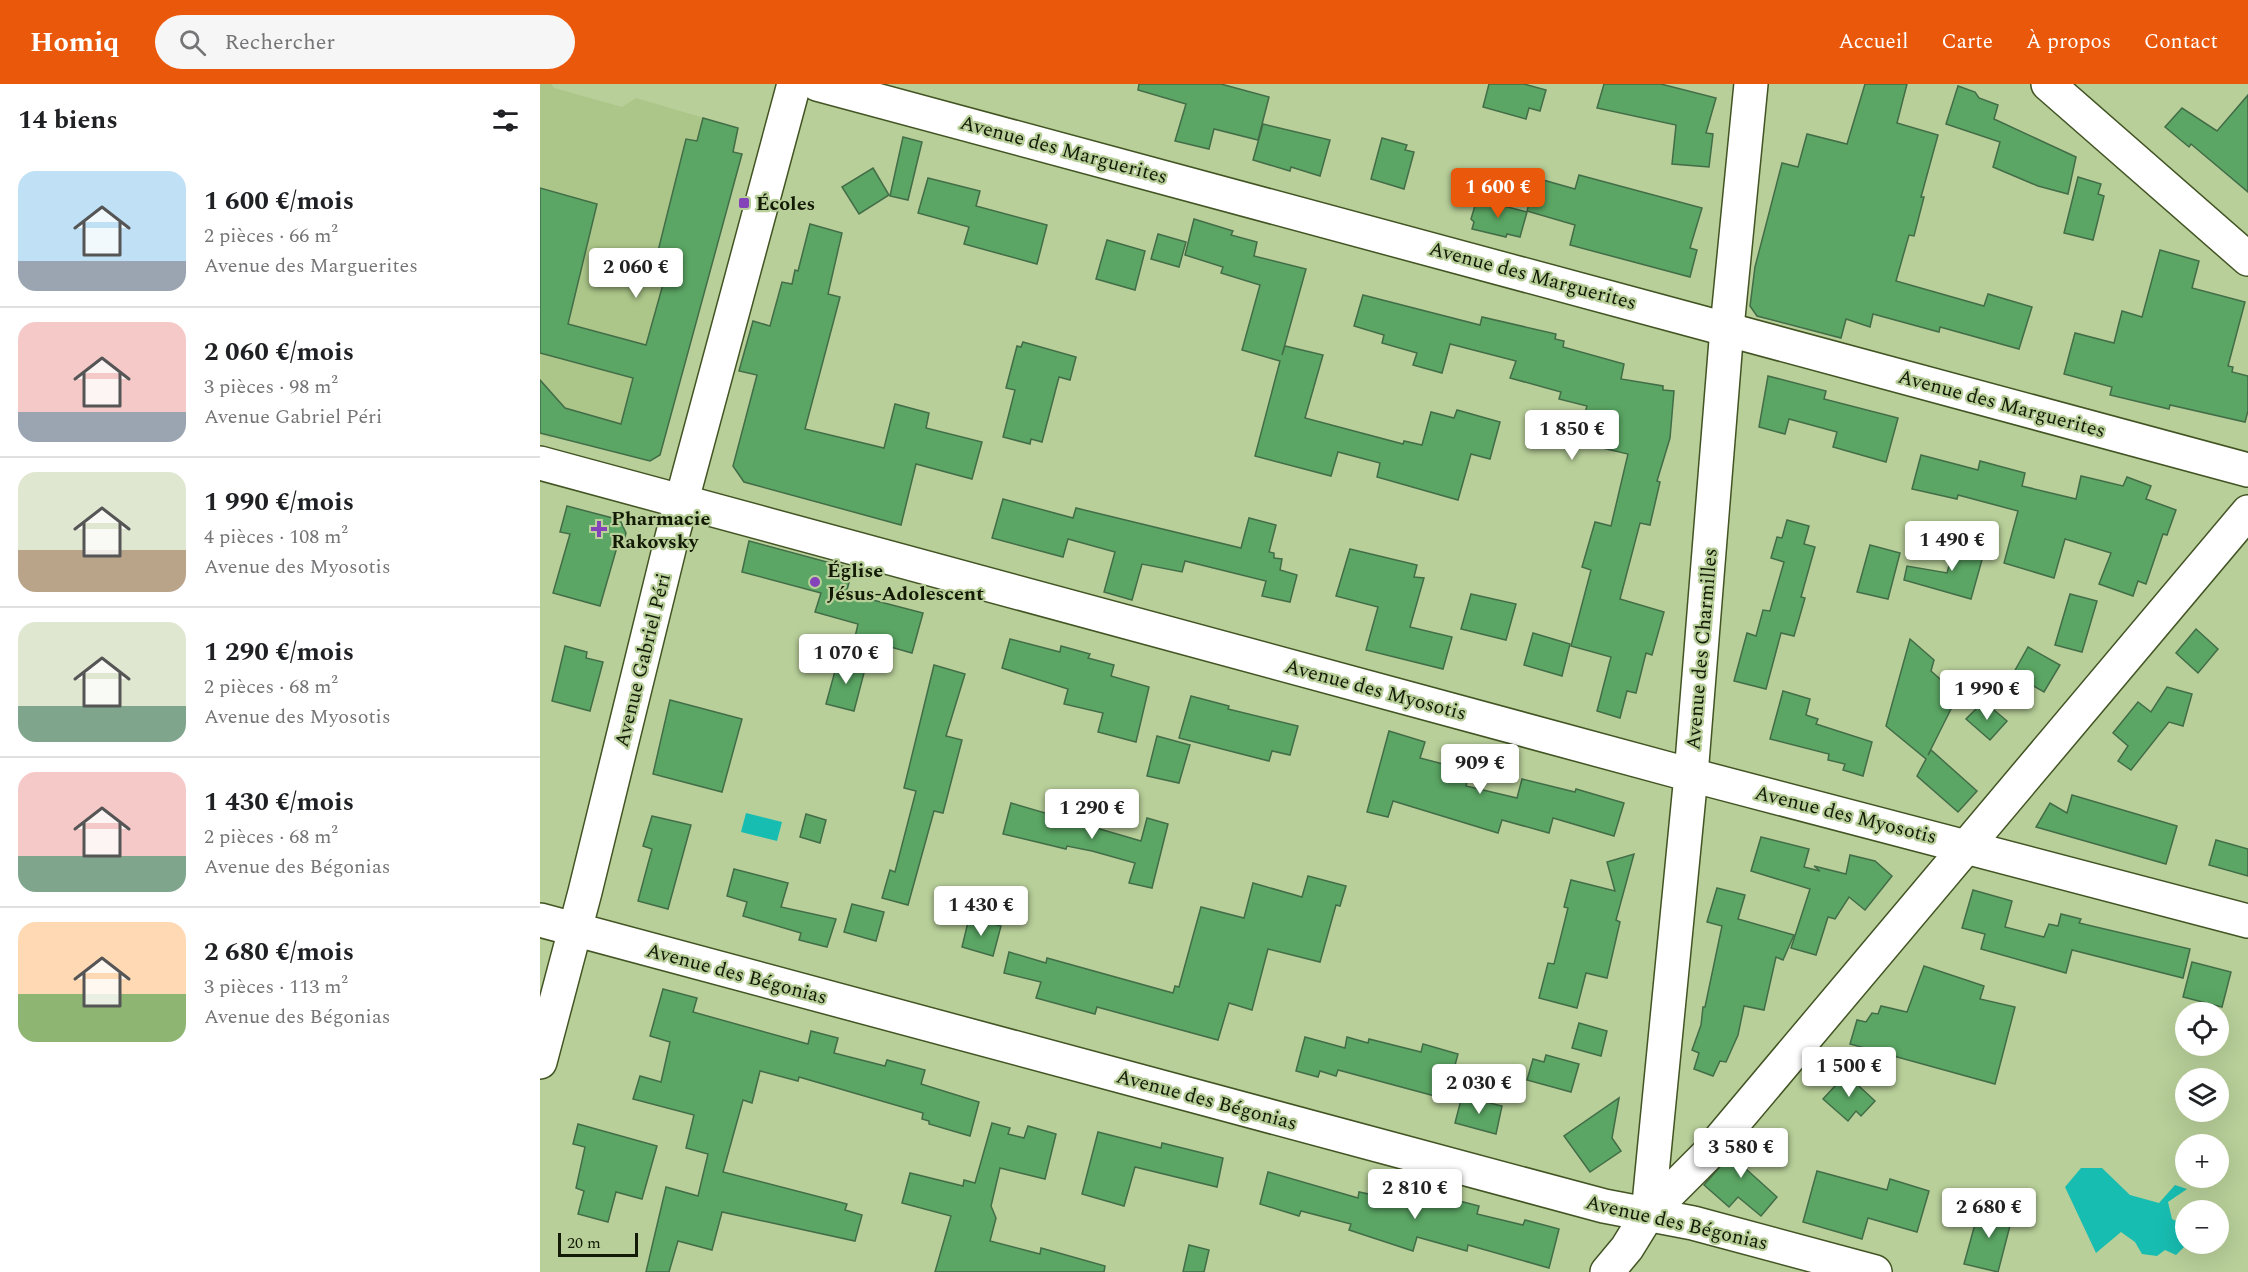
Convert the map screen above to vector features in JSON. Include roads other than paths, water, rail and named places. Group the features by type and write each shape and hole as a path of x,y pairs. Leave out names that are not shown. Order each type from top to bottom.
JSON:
{"street":[{"name":"Avenue Gabriel Péri","path":"540,1062 576,929 682,500 794,84"},
{"name":"Avenue des Marguerites","path":"817,84 2248,470"},
{"name":"Avenue des Charmilles","path":"1648,1214 1691,775 1727,328 1751,84"},
{"path":"2048,84 2248,260"},
{"name":"Avenue des Myosotis","path":"540,463 1691,775 2248,921"},
{"path":"1607,1272 1627,1248 1648,1214 1706,1156 1965,845 2248,512"},
{"name":"Avenue des Bégonias","path":"540,920 1592,1203 1693,1223 1875,1272"}],"water":[{"path":"746,813 782,822 777,841 741,832"},
{"path":"2081,1168 2102,1168 2130,1195 2159,1203 2175,1185 2175,1188 2187,1189 2168,1202 2172,1219 2175,1220 2175,1254 2177,1254 2176,1255 2165,1250 2157,1256 2142,1254 2135,1242 2121,1232 2096,1253 2065,1187"}],"place":[{"name":"Écoles","path":"744,203"},
{"name":"Pharmacie Rakovsky","path":"599,529"},
{"name":"Église Jésus-Adolescent","path":"815,582"}]}
